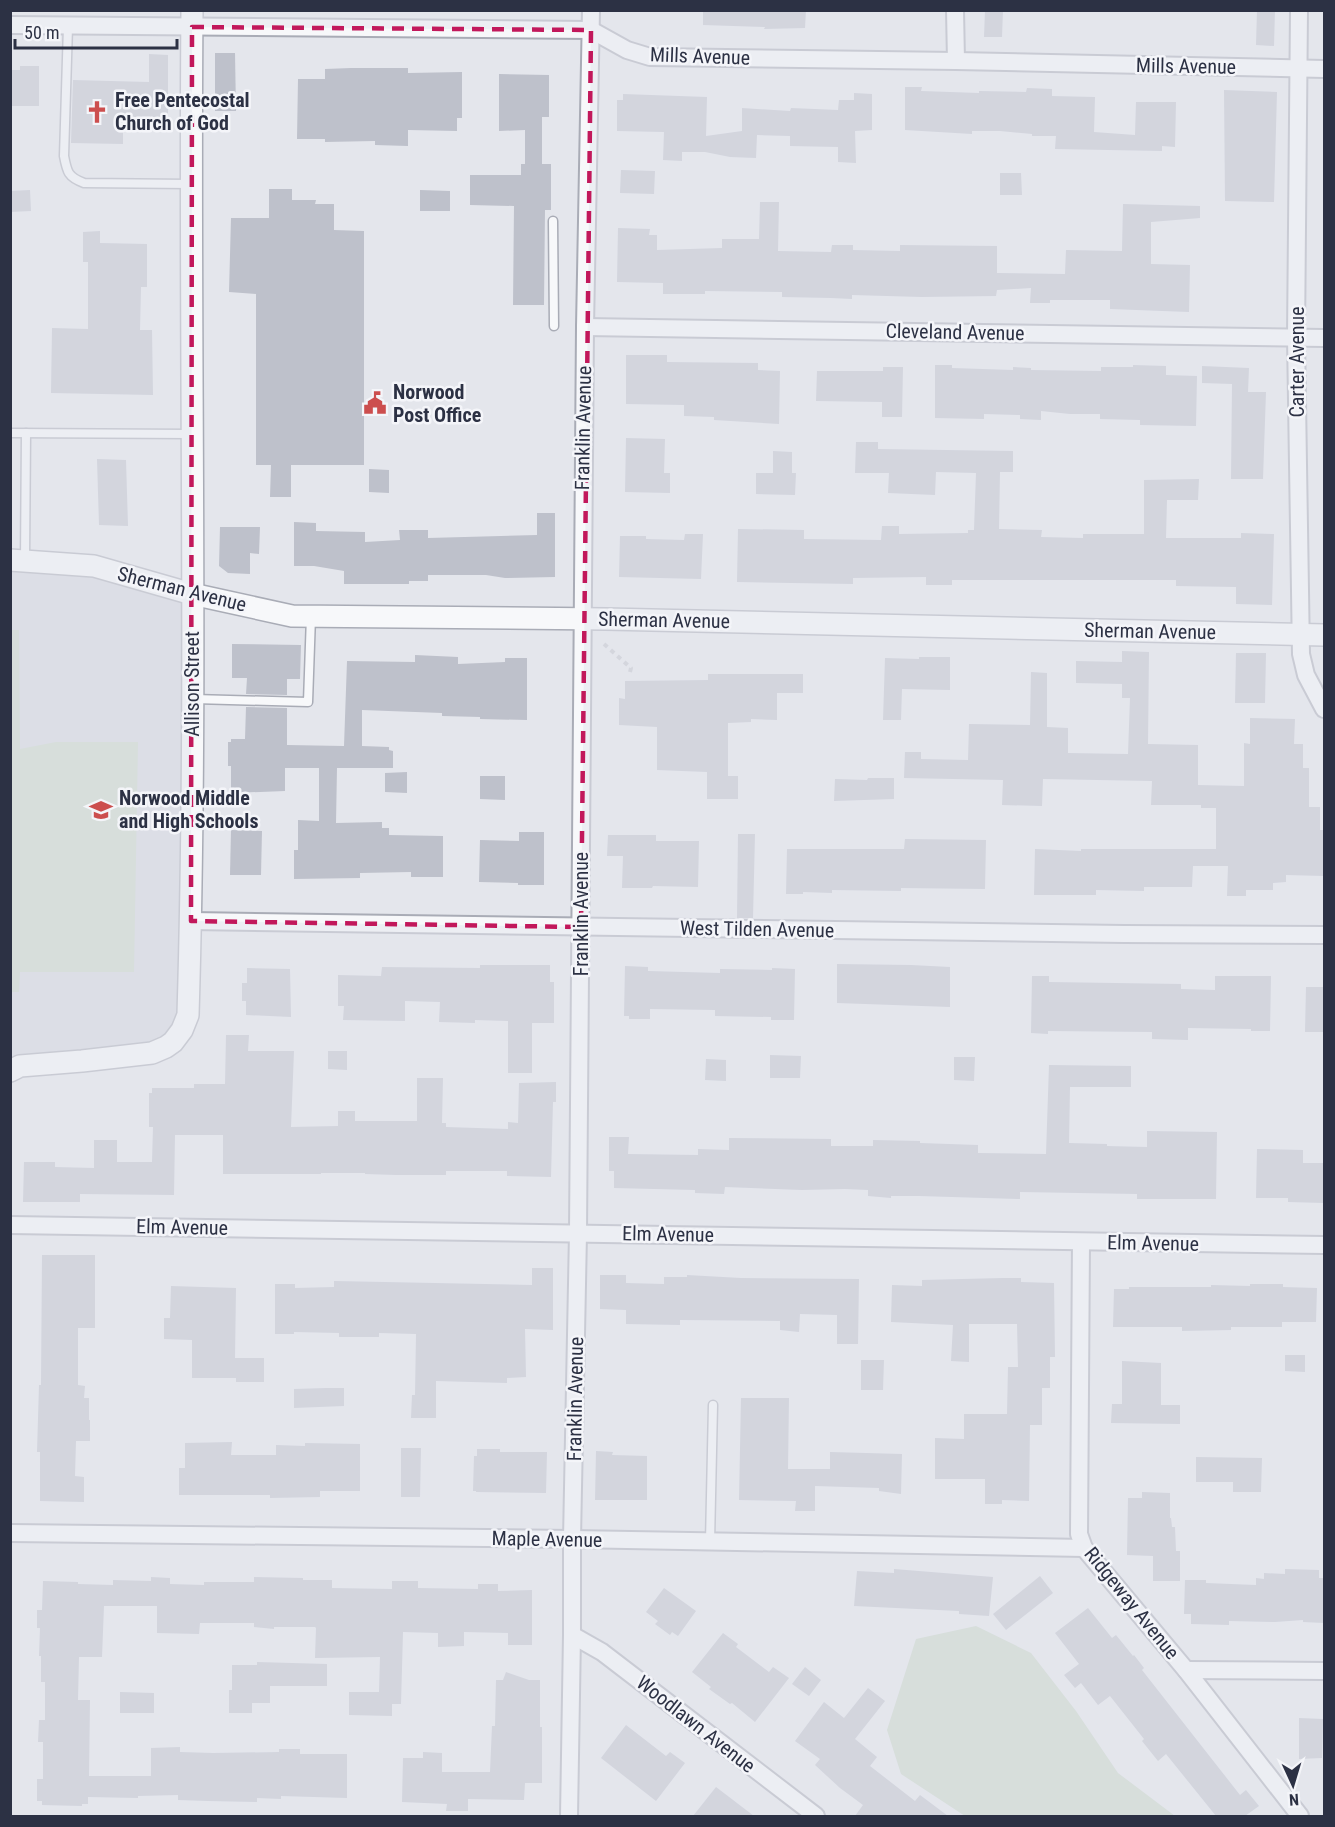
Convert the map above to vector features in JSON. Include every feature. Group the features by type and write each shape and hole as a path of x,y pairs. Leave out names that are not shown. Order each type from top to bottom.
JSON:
{"street":[{"name":"Franklin Avenue","path":"569,1816 578,1233 581,619 591,10"},
{"path":"955,10 956,61"},
{"name":"Carter Avenue","path":"1299,10 1296,338 1301,654 1306,675 1324,709"},
{"name":"Mills Avenue","path":"10,25 68,26 192,19 591,30 627,51 650,57 1324,69"},
{"name":"Allison Street","path":"10,1071 20,1066 152,1053 172,1042 182,1030 188,1015 192,699 192,19"},
{"name":"Cleveland Avenue","path":"585,327 1324,338"},
{"name":"Sherman Avenue","path":"18,560 94,566 192,594 292,616 581,619 1324,635"},
{"name":"West Tilden Avenue","path":"190,921 1324,935"},
{"name":"Elm Avenue","path":"10,1225 1324,1245"},
{"name":"Ridgeway Avenue","path":"1081,1242 1079,1534 1084,1548 1186,1670 1300,1816"},
{"name":"Maple Avenue","path":"10,1533 572,1539 1084,1548"},
{"name":"Woodlawn Avenue","path":"572,1635 602,1652 816,1816"},
{"path":"1186,1670 1324,1671"}],"lane":[{"path":"68,26 64,156 67,171 74,179 84,183 192,184"},
{"path":"553,221 554,327"},
{"path":"10,433 192,434"},
{"path":"18,560 26,433"},
{"path":"192,699 309,702 311,616"},
{"path":"710,1542 713,1406"}],"path":[{"path":"604,644 631,668 630,672"}],"highlighted area":[{"path":"192,27 591,30 581,927 191,921"}],"shaded area":[{"name":"Norwood Middle and High Schools","path":"11,560 192,594 188,1015 173,1042 11,1071"}],"green space":[{"path":"11,630 19,630 20,749 56,742 138,742 134,972 20,972 19,992 11,992"},
{"path":"976,1626 1031,1653 1076,1711 1118,1773 1175,1816 965,1816 901,1774 887,1730 916,1639"}],"building":[{"path":"703,10 806,10 805,28 764,29 765,27 703,25"},
{"path":"985,10 1003,10 1002,37 984,37"},
{"path":"1257,10 1275,10 1274,46 1256,45"},
{"path":"215,53 235,53 236,111 215,111"},
{"path":"149,54 168,55 168,121 123,120 123,144 71,143 73,80 149,82"},
{"path":"20,66 39,66 39,106 10,106 10,70 20,70"},
{"path":"408,68 408,73 462,72 462,118 457,118 457,131 408,130 408,146 375,145 375,141 325,142 325,139 297,139 298,79 325,79 325,69"},
{"path":"499,74 549,75 549,117 542,117 542,164 551,164 551,210 545,210 544,305 513,305 514,206 470,205 470,175 521,175 521,164 525,164 525,130 499,131"},
{"path":"905,87 922,87 921,91 979,93 979,91 1026,92 1027,88 1052,89 1052,96 1095,97 1094,132 1135,135 1136,102 1176,102 1175,147 1162,146 1162,151 1055,149 1056,136 1032,136 1032,134 1000,131 972,131 972,134 905,130"},
{"path":"1224,90 1277,92 1274,202 1225,201"},
{"path":"854,93 872,94 872,130 855,131 856,163 838,162 838,147 790,146 790,136 757,135 756,158 730,157 705,152 682,152 682,161 663,160 664,132 617,131 617,100 623,100 623,94 707,97 706,136 742,131 742,108 790,111 791,108 838,110 839,100 854,100"},
{"path":"621,170 655,171 654,194 620,193"},
{"path":"1000,173 1021,173 1022,195 1000,195"},
{"path":"269,189 292,189 292,200 316,200 315,204 334,204 334,230 364,231 364,465 291,465 291,497 270,497 271,465 256,465 256,294 229,292 231,218 269,218"},
{"path":"30,190 31,211 10,212 10,191"},
{"path":"420,190 450,191 450,211 420,211"},
{"path":"760,202 779,202 778,251 831,252 832,245 853,245 853,250 900,251 900,245 997,246 997,273 1065,274 1066,250 1122,251 1123,204 1200,206 1200,218 1151,222 1151,264 1190,265 1189,312 1110,309 1110,300 1050,300 1050,303 1030,303 1031,288 997,290 996,296 852,295 852,299 782,297 782,292 705,291 705,294 663,294 663,283 617,282 618,228 650,229 649,235 657,235 657,250 722,248 722,239 759,239"},
{"path":"100,231 100,243 147,244 147,287 141,287 140,330 152,330 153,395 51,393 52,328 88,329 88,262 83,262 83,232"},
{"path":"626,355 667,355 667,362 758,363 758,370 780,371 779,424 684,416 684,405 626,404"},
{"path":"935,365 952,365 952,368 1013,370 1013,367 1031,368 1031,370 1101,371 1101,367 1166,366 1166,375 1197,376 1196,426 1140,425 1140,420 1100,419 1100,414 1041,411 1041,420 1020,419 1020,415 984,414 984,419 935,418"},
{"path":"1202,366 1249,368 1248,392 1266,392 1263,479 1231,479 1232,384 1202,383"},
{"path":"883,367 903,367 902,417 882,417 882,402 816,401 817,371 883,371"},
{"path":"626,438 665,439 664,473 670,473 670,493 625,492"},
{"path":"856,442 878,442 878,449 1013,451 1013,472 1000,472 999,529 1042,530 1041,537 1083,538 1083,534 1144,534 1144,480 1199,479 1198,500 1167,500 1166,538 1241,538 1241,533 1274,534 1272,605 1236,604 1236,587 1176,586 1176,580 952,580 952,585 926,585 926,577 853,578 853,584 737,582 738,529 804,530 804,539 881,540 882,526 899,526 899,534 968,533 968,530 974,530 976,473 936,472 935,495 888,493 889,473 855,473"},
{"path":"773,451 792,452 792,473 796,473 795,495 756,494 756,473 773,473"},
{"path":"97,459 126,460 128,526 99,525"},
{"path":"369,469 389,470 389,493 369,492"},
{"path":"537,513 555,513 555,577 428,575 428,581 409,581 409,584 344,584 344,571 314,566 294,566 294,522 316,523 316,531 365,532 365,542 400,540 399,530 428,530 428,538 537,535"},
{"path":"220,527 260,527 259,554 250,553 250,574 228,573 219,566"},
{"path":"685,534 703,534 701,579 619,577 620,536 684,540"},
{"path":"232,644 301,645 300,679 287,679 287,695 246,694 247,678 232,678"},
{"path":"1122,651 1149,652 1148,744 1198,745 1198,785 1244,786 1244,743 1250,744 1250,718 1295,719 1294,744 1303,744 1303,768 1309,768 1309,807 1320,807 1320,830 1324,830 1324,876 1286,875 1286,882 1273,883 1273,890 1246,890 1246,896 1227,896 1228,866 1193,866 1192,887 1144,887 1144,891 1096,890 1096,895 1034,895 1035,849 1081,851 1081,849 1216,849 1216,808 1201,808 1201,805 1151,805 1152,781 1043,779 1042,806 1002,805 1003,780 904,778 905,752 921,752 921,759 968,760 969,724 1030,725 1031,672 1047,673 1047,727 1068,728 1068,753 1128,754 1130,698 1122,698 1122,684 1076,683 1076,661 1122,662"},
{"path":"1236,653 1266,653 1265,703 1235,703"},
{"path":"415,655 458,657 458,664 505,662 505,658 527,658 527,720 442,716 442,713 362,710 362,746 389,747 389,750 393,751 393,768 337,768 336,823 382,822 382,828 389,828 389,835 443,836 443,877 411,877 411,872 360,873 360,878 294,879 294,850 298,850 298,820 319,821 319,768 285,768 285,791 231,793 228,742 231,742 231,739 245,739 246,707 287,708 287,745 344,746 347,661 415,662"},
{"path":"919,657 950,657 950,690 902,689 901,720 883,720 885,658 919,659"},
{"path":"708,674 803,674 803,693 777,693 777,720 751,719 751,722 728,723 728,776 738,776 738,799 707,799 707,772 657,770 657,727 619,725 619,698 625,699 625,681 708,680"},
{"path":"407,772 407,793 385,792 385,773"},
{"path":"480,776 505,776 505,800 480,799"},
{"path":"868,778 894,778 894,799 834,801 835,779 867,780"},
{"path":"231,830 262,831 261,875 230,875"},
{"path":"519,832 544,832 544,885 479,882 480,840 519,841"},
{"path":"738,834 755,834 753,918 737,918"},
{"path":"608,835 656,835 656,841 699,841 698,887 622,888 623,856 607,856"},
{"path":"905,839 986,840 985,889 901,888 901,891 832,890 832,893 786,894 787,849 904,849"},
{"path":"837,964 950,967 950,1007 837,1003"},
{"path":"480,965 550,965 550,982 554,982 554,1023 532,1023 532,1073 508,1073 508,1021 439,1022 440,1002 405,1001 405,1021 343,1020 344,1006 338,1006 338,975 381,976 382,967 480,968"},
{"path":"625,966 648,967 648,971 720,973 720,969 795,969 794,1020 771,1020 771,1017 715,1016 715,1010 650,1009 650,1019 629,1019 629,1016 624,1016"},
{"path":"247,968 290,969 291,1017 246,1015 246,1001 242,1001 242,983 247,983"},
{"path":"1032,976 1049,976 1049,982 1181,984 1181,989 1215,990 1215,976 1271,976 1270,1031 1188,1028 1188,1040 1152,1039 1152,1032 1048,1031 1048,1034 1031,1033"},
{"path":"1306,987 1324,987 1324,1032 1305,1032"},
{"path":"226,1035 249,1035 248,1051 294,1051 291,1127 338,1126 338,1111 355,1111 355,1121 417,1121 417,1078 443,1078 442,1123 446,1123 446,1127 508,1129 508,1122 518,1123 519,1083 556,1082 556,1102 553,1102 551,1177 507,1176 507,1171 446,1171 446,1175 223,1174 223,1135 175,1135 174,1195 80,1194 80,1202 23,1202 24,1162 55,1162 55,1167 94,1168 94,1140 117,1140 117,1162 152,1162 153,1127 149,1127 149,1093 152,1093 152,1088 194,1088 194,1084 225,1084"},
{"path":"328,1051 347,1051 347,1070 328,1069"},
{"path":"770,1055 801,1056 800,1078 770,1078"},
{"path":"954,1057 975,1057 974,1081 954,1080"},
{"path":"706,1059 726,1060 726,1081 705,1080"},
{"path":"1049,1065 1131,1066 1131,1087 1070,1087 1069,1143 1147,1147 1147,1131 1217,1132 1216,1199 1137,1199 1137,1194 1020,1192 1020,1199 919,1196 891,1196 891,1198 868,1196 868,1190 725,1187 724,1194 695,1193 695,1190 614,1188 614,1171 609,1171 609,1137 629,1137 628,1154 698,1155 698,1149 729,1150 729,1138 831,1139 831,1146 873,1146 873,1140 920,1141 920,1143 978,1145 978,1153 1046,1154"},
{"path":"1257,1149 1303,1150 1303,1163 1324,1163 1324,1203 1288,1202 1288,1198 1256,1198"},
{"path":"42,1255 95,1255 95,1328 78,1328 78,1385 85,1386 84,1398 89,1398 90,1420 90,1441 76,1441 75,1476 84,1477 84,1502 40,1501 40,1452 37,1452 39,1385 41,1385"},
{"path":"532,1268 553,1268 553,1330 525,1329 526,1377 507,1378 507,1383 436,1381 436,1418 411,1418 412,1395 415,1395 416,1334 379,1333 379,1337 339,1337 339,1333 275,1334 275,1284 295,1284 295,1288 334,1287 334,1281 532,1285"},
{"path":"600,1275 626,1275 626,1283 664,1284 664,1277 687,1277 687,1275 859,1279 858,1344 837,1344 837,1315 800,1314 799,1332 780,1330 780,1321 680,1320 680,1325 626,1324 626,1310 600,1309"},
{"path":"1021,1278 1021,1282 1054,1283 1055,1357 1050,1357 1050,1388 1042,1388 1042,1425 1030,1425 1029,1501 1002,1500 1002,1504 985,1504 985,1479 935,1479 935,1438 964,1439 964,1414 1007,1414 1008,1367 1018,1367 1017,1324 969,1324 969,1362 951,1361 953,1325 891,1322 892,1285 922,1286 922,1280"},
{"path":"1250,1284 1283,1284 1283,1287 1317,1288 1316,1322 1282,1322 1282,1327 1231,1327 1231,1330 1182,1331 1182,1327 1113,1327 1114,1289 1211,1287 1211,1285 1250,1286"},
{"path":"171,1286 236,1288 235,1358 264,1358 264,1382 236,1382 236,1378 192,1378 192,1340 164,1339 164,1318 170,1318"},
{"path":"1285,1355 1305,1355 1305,1372 1285,1371"},
{"path":"861,1360 884,1360 883,1390 861,1390"},
{"path":"1122,1361 1161,1363 1161,1405 1180,1405 1180,1424 1111,1423 1112,1404 1122,1404"},
{"path":"344,1388 344,1406 294,1408 294,1389"},
{"path":"741,1398 789,1398 788,1469 830,1469 830,1452 902,1454 901,1494 879,1491 879,1488 815,1486 815,1511 795,1511 796,1501 739,1500"},
{"path":"232,1442 231,1455 276,1455 276,1445 360,1444 360,1491 320,1491 320,1497 179,1495 179,1468 185,1468 185,1443"},
{"path":"401,1448 421,1448 420,1497 401,1497"},
{"path":"477,1449 500,1449 500,1452 547,1452 546,1493 473,1491 474,1456 477,1456"},
{"path":"596,1451 613,1452 612,1455 647,1456 647,1500 595,1500"},
{"path":"1196,1457 1262,1458 1261,1492 1233,1492 1233,1482 1196,1482"},
{"path":"1142,1492 1170,1493 1170,1518 1172,1527 1175,1527 1176,1551 1180,1551 1180,1581 1153,1581 1153,1556 1127,1555 1128,1498 1142,1498"},
{"path":"894,1569 993,1577 989,1616 959,1614 959,1611 854,1606 857,1571 894,1573"},
{"path":"1285,1569 1319,1570 1319,1578 1324,1578 1324,1623 1303,1622 1303,1620 1229,1621 1229,1625 1191,1624 1191,1614 1184,1614 1185,1580 1256,1585 1256,1578 1264,1579 1264,1573 1285,1574"},
{"path":"1040,1576 1053,1593 1006,1630 993,1614"},
{"path":"151,1577 170,1578 170,1584 204,1585 204,1582 254,1582 254,1577 332,1580 332,1588 392,1589 392,1581 418,1581 418,1588 478,1589 478,1584 498,1584 498,1591 532,1590 532,1645 508,1645 508,1633 464,1632 464,1646 438,1647 438,1633 403,1632 401,1704 392,1704 392,1716 349,1715 349,1692 379,1692 380,1657 315,1658 315,1627 274,1627 274,1629 254,1627 254,1623 200,1623 199,1634 157,1633 157,1606 104,1606 102,1657 79,1657 78,1700 90,1700 89,1776 151,1776 151,1748 180,1747 180,1752 213,1753 279,1752 279,1749 300,1749 300,1754 347,1754 347,1798 281,1796 281,1799 257,1798 257,1802 178,1800 178,1795 138,1796 138,1798 88,1797 88,1804 82,1804 82,1806 42,1805 42,1801 37,1801 37,1779 43,1779 43,1742 38,1742 39,1720 45,1720 45,1682 41,1682 40,1628 37,1628 37,1610 42,1610 43,1581 113,1585 113,1580 151,1581"},
{"path":"664,1588 696,1611 678,1636 672,1632 670,1635 655,1624 658,1621 646,1612"},
{"path":"1088,1608 1112,1638 1116,1635 1134,1655 1144,1668 1142,1670 1240,1795 1246,1790 1259,1806 1245,1816 1216,1816 1166,1754 1158,1761 1142,1741 1144,1739 1110,1696 1098,1705 1081,1683 1075,1688 1064,1675 1079,1664 1055,1633"},
{"path":"723,1633 738,1644 736,1647 769,1672 773,1667 789,1678 755,1722 732,1703 730,1704 709,1689 711,1687 692,1672"},
{"path":"257,1662 327,1664 327,1686 270,1686 270,1703 252,1703 252,1713 229,1713 232,1665 257,1665"},
{"path":"805,1667 821,1680 809,1696 792,1684"},
{"path":"506,1672 529,1680 540,1680 542,1783 525,1783 524,1800 468,1799 468,1811 446,1811 447,1804 402,1802 403,1758 423,1758 423,1752 442,1753 442,1772 490,1772 492,1726 495,1726 496,1680 503,1680"},
{"path":"868,1688 885,1701 855,1739 877,1757 870,1766 915,1801 920,1795 948,1816 855,1816 863,1805 815,1765 820,1759 795,1741 824,1702 844,1718"},
{"path":"120,1692 154,1693 154,1713 120,1713"},
{"path":"1299,1718 1323,1719 1322,1758 1299,1759"},
{"path":"626,1725 666,1756 670,1752 685,1763 656,1801 601,1758"},
{"path":"716,1787 754,1816 693,1816"}],"place":[{"name":"Free Pentecostal Church of God","path":"97,112"},
{"name":"Norwood Post Office","path":"375,403"},
{"name":"Norwood Middle and High Schools","path":"101,810"}]}
